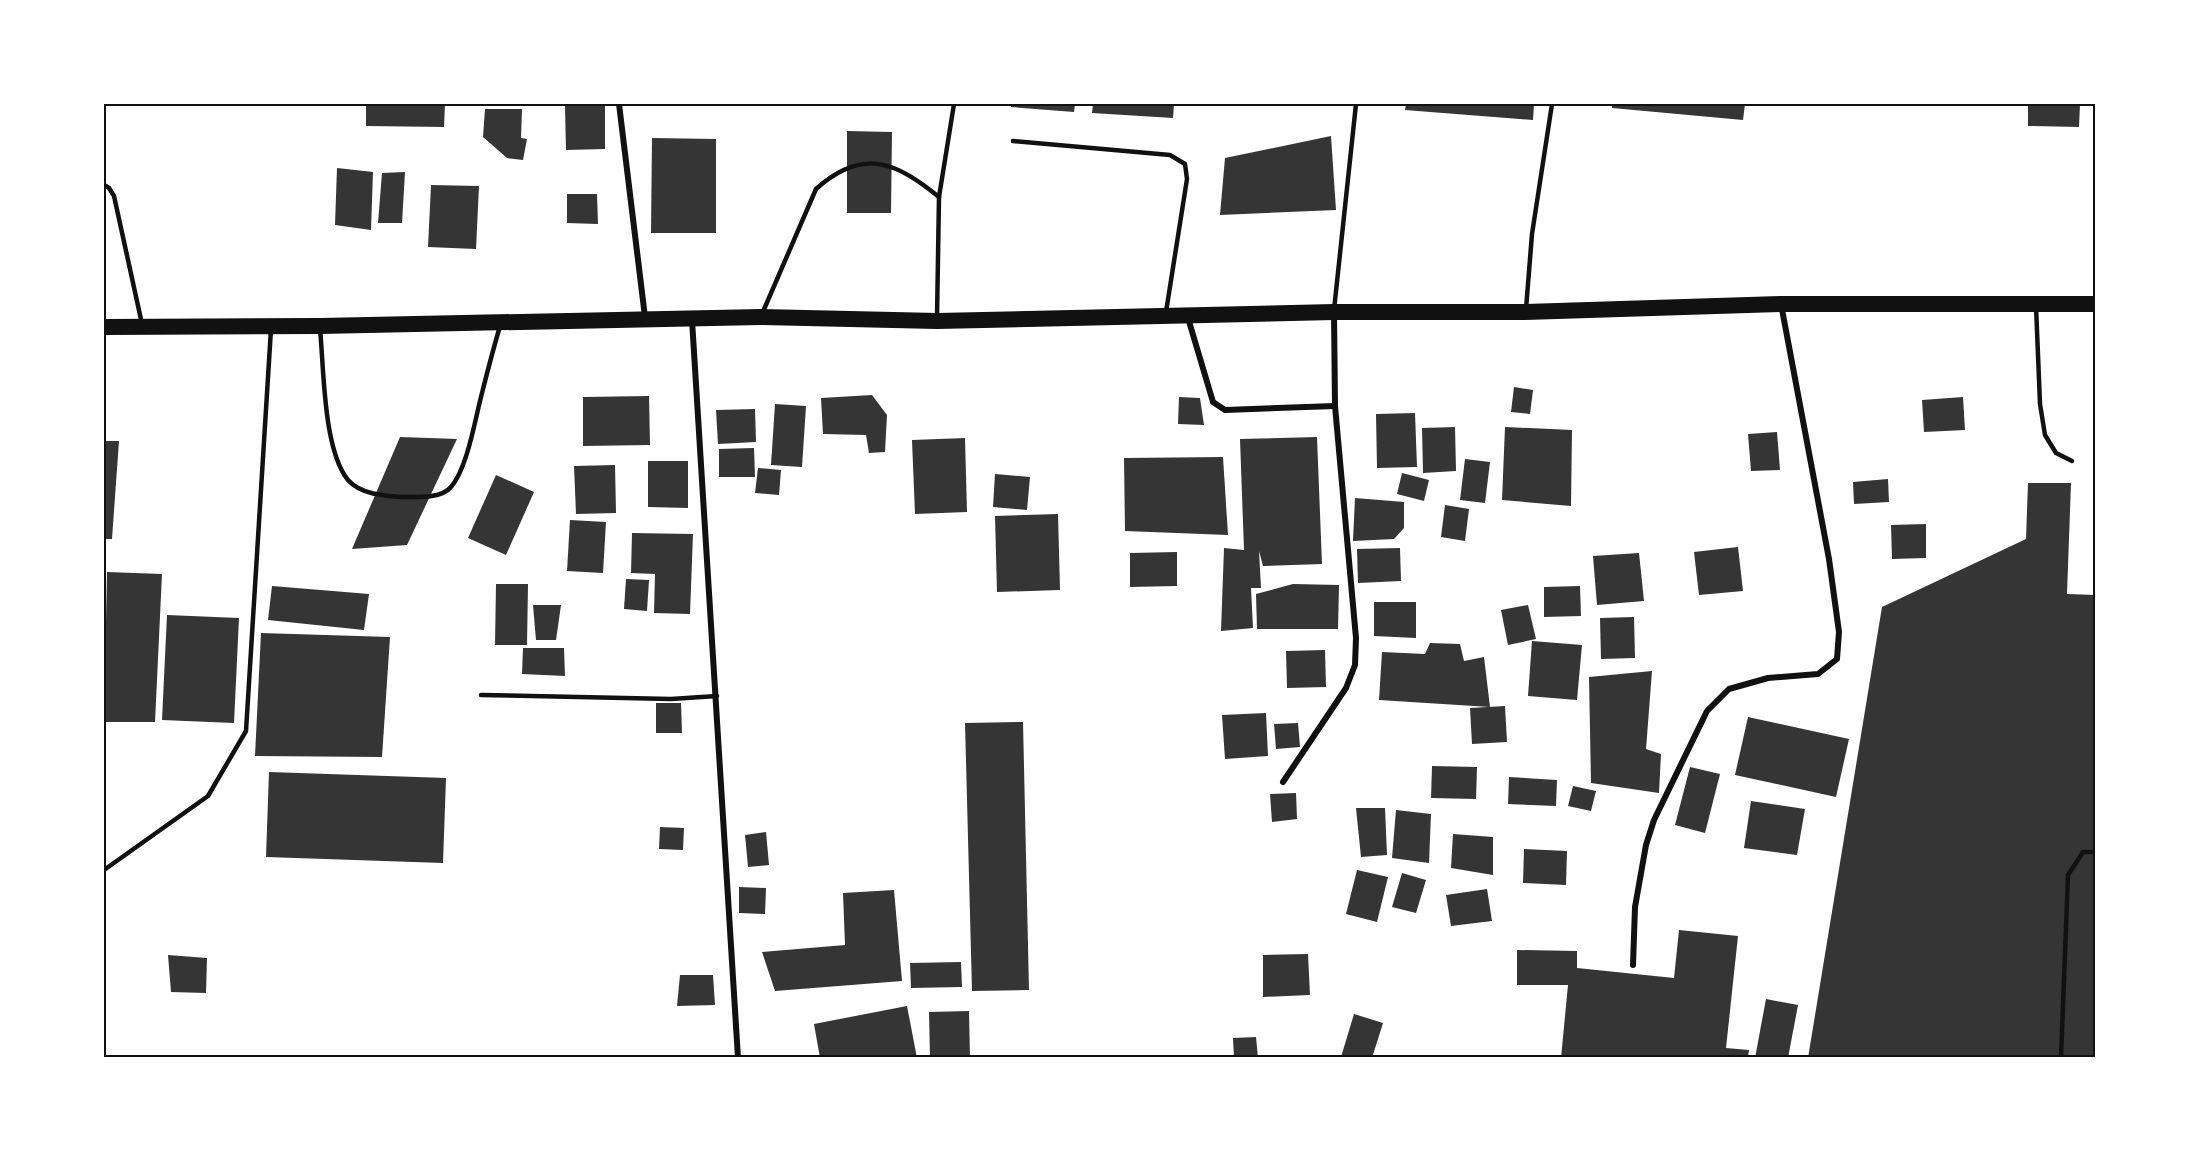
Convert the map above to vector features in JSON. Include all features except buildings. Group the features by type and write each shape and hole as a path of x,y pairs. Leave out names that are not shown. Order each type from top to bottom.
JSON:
{"highway":[{"path":"104,327 271,327 761,317 937,321 1334,312 1525,312 1781,304 2096,304"}],"street":[{"path":"620,104 646,321"},
{"path":"1633,966 1635,907 1646,845 1654,820 1707,711 1729,690 1768,678 1818,674 1838,659 1839,632 1828,559 1781,304"},
{"path":"1283,782 1346,688 1355,665 1356,638 1335,406 1334,312"},
{"path":"1187,315 1213,402 1217,406 1225,410 1335,406"},
{"path":"692,320 738,1058"}],"lane":[{"path":"937,321 939,197 954,104"},
{"path":"1334,312 1356,104"},
{"path":"1525,312 1532,234 1552,104"},
{"path":"1013,141 1170,155 1185,164 1187,179 1166,315"},
{"path":"761,317 816,189 827,179 854,166 885,165 915,177 939,197"},
{"path":"104,185 114,196 143,327"},
{"path":"2036,304 2040,404 2045,435 2056,453 2072,461"},
{"path":"320,326 329,429 337,458 349,481 380,496 420,498 450,489 459,472 468,447 501,323"},
{"path":"104,870 208,796 246,731 271,327"},
{"path":"481,695 671,699 717,696"},
{"path":"2061,1058 2068,875 2083,852 2096,852"}]}
